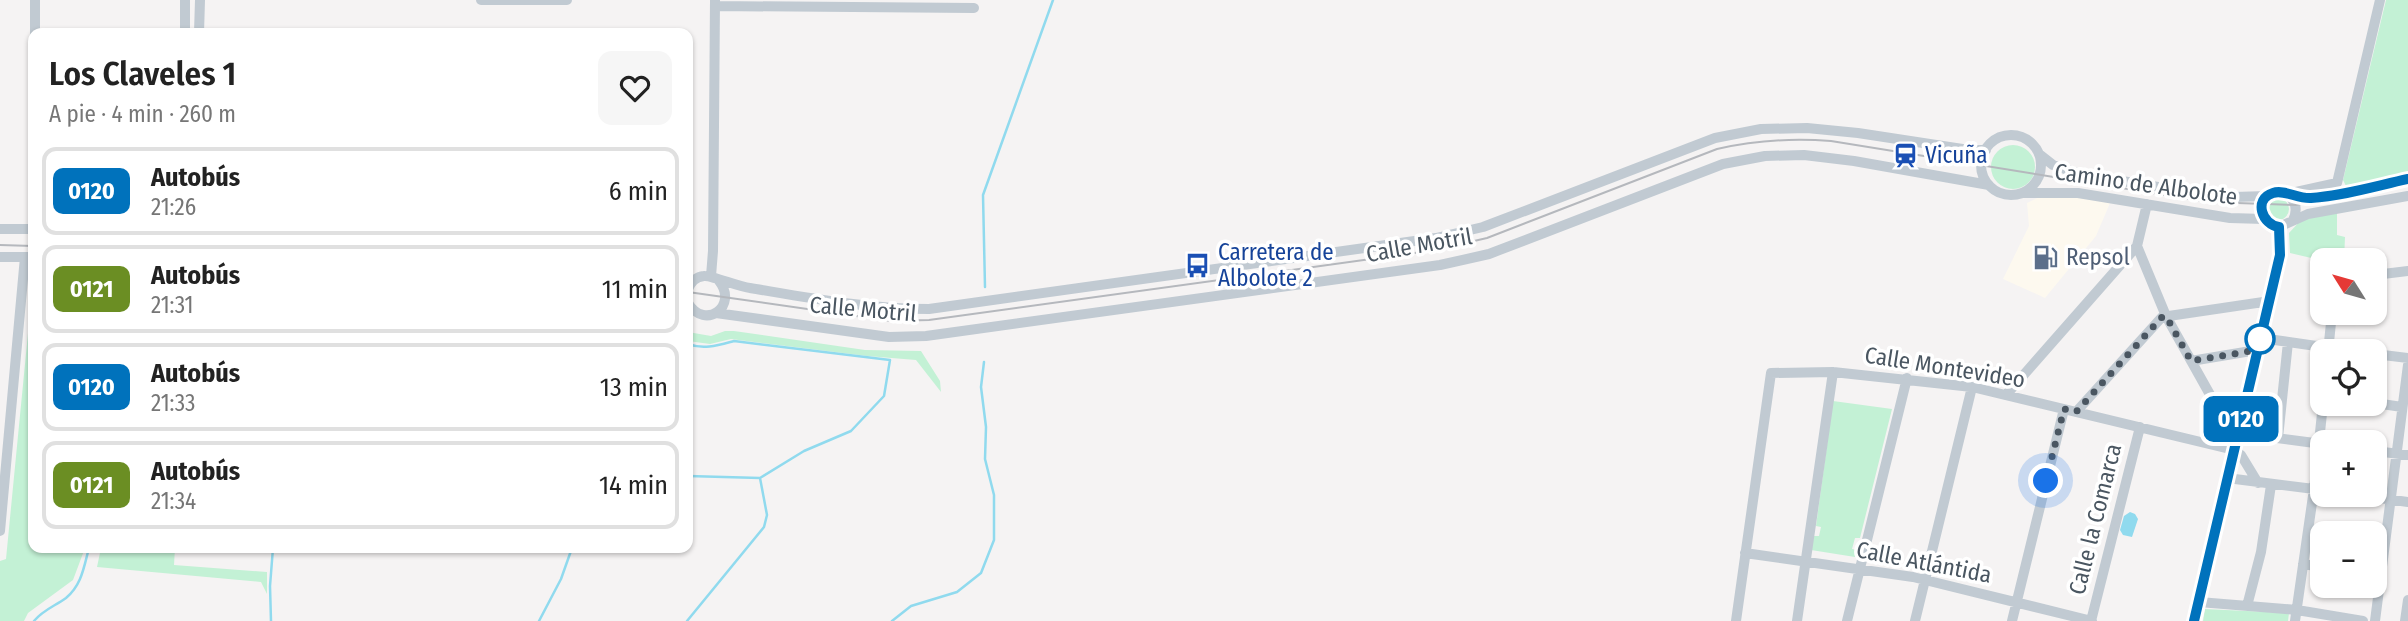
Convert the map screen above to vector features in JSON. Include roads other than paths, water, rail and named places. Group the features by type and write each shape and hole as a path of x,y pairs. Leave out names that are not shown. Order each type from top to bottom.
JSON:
{"street":[{"path":"35,0 35,28"},
{"path":"185,0 185,28"},
{"path":"199,28 200,0"},
{"path":"481,0 567,0"},
{"path":"2289,195 2337,183 2380,0"},
{"path":"715,279 715,3 940,4 974,8"},
{"name":"Calle Motril","path":"715,279 733,286 848,304 891,309 929,309 1436,238 1483,227 1715,138 1761,129 1807,128 1986,150"},
{"path":"2015,135 2029,141 2039,154 2041,170 2037,181 2022,193 2000,193 1989,185 1982,170 1982,159 1986,150 2001,137 2015,135"},
{"name":"Camino de Albolote","path":"2039,154 2053,165 2080,174 2194,193 2234,197 2267,196"},
{"name":"Calle Motril","path":"693,310 702,316 716,313 890,337 926,336 1440,265 1489,254 1723,164 1765,156 1804,155 1854,161 1989,185"},
{"path":"2408,179 2311,198 2273,193 2267,196 2262,205 2267,223 2279,227 2308,214 2408,197"},
{"name":"Camino de Albolote","path":"2022,193 2078,193 2230,218 2264,219"},
{"path":"2289,195 2296,205 2293,220"},
{"path":"2006,395 2137,246 2147,204"},
{"path":"2194,621 2280,255 2279,227"},
{"path":"0,229 28,229"},
{"path":"2137,246 2166,316 2258,482"},
{"path":"0,257 28,257"},
{"path":"0,531 28,266"},
{"path":"2387,274 2408,271"},
{"path":"693,281 699,277 715,279 724,286 726,295 722,308 716,313"},
{"path":"2076,412 2162,317 2270,301"},
{"path":"2260,338 2310,346"},
{"path":"2278,438 2288,342"},
{"path":"2191,361 2257,350"},
{"path":"2387,355 2408,358"},
{"path":"2386,521 2402,455 2402,407 2408,365"},
{"path":"1797,621 1833,372"},
{"name":"Calle Montevideo","path":"1745,553 1771,373 1833,372 1907,378 1972,387 2140,427 2236,441 2278,438 2310,443"},
{"path":"1847,621 1907,378"},
{"path":"1915,621 1972,387"},
{"path":"2216,403 2246,400"},
{"path":"2387,405 2402,407"},
{"path":"2012,621 2064,409"},
{"name":"Calle la Comarca","path":"2092,621 2140,427"},
{"path":"2227,478 2310,488"},
{"path":"2247,606 2261,552 2270,485"},
{"path":"2387,499 2408,502"},
{"path":"2296,615 2314,507"},
{"path":"2306,545 2310,546"},
{"path":"1736,621 1745,553"},
{"name":"Calle Atlántida","path":"1745,553 1925,580 2092,621"},
{"path":"2303,564 2310,565"},
{"path":"2375,621 2376,598"},
{"path":"2405,621 2408,600"},
{"path":"2199,602 2362,621"}],"water":[{"path":"2130,512 2138,519 2132,537 2123,535 2120,530 2124,516"}],"waterway":[{"path":"985,287 983,195 1053,0"},
{"path":"693,346 706,347 734,341 890,360 884,396 851,431 804,451 760,478 693,476"},
{"path":"892,621 911,606 957,592 981,573 994,540 994,495 985,459 986,427 981,387 984,362"},
{"path":"687,621 764,527 767,515 760,478"},
{"path":"34,621 66,598 76,587 88,553"},
{"path":"271,621 273,553"},
{"path":"539,621 561,579 570,553"}],"tram line":[{"path":"693,293 891,321 929,320 1436,250 1487,238 1717,149 1774,140 1831,141 2208,202 2296,205 2408,183"},
{"path":"0,245 28,246"}],"place":[{"name":"Vicuña","path":"1905,155"},
{"name":"Repsol","path":"2046,257"},
{"name":"Carretera de Albolote 2","path":"1198,265"}]}
